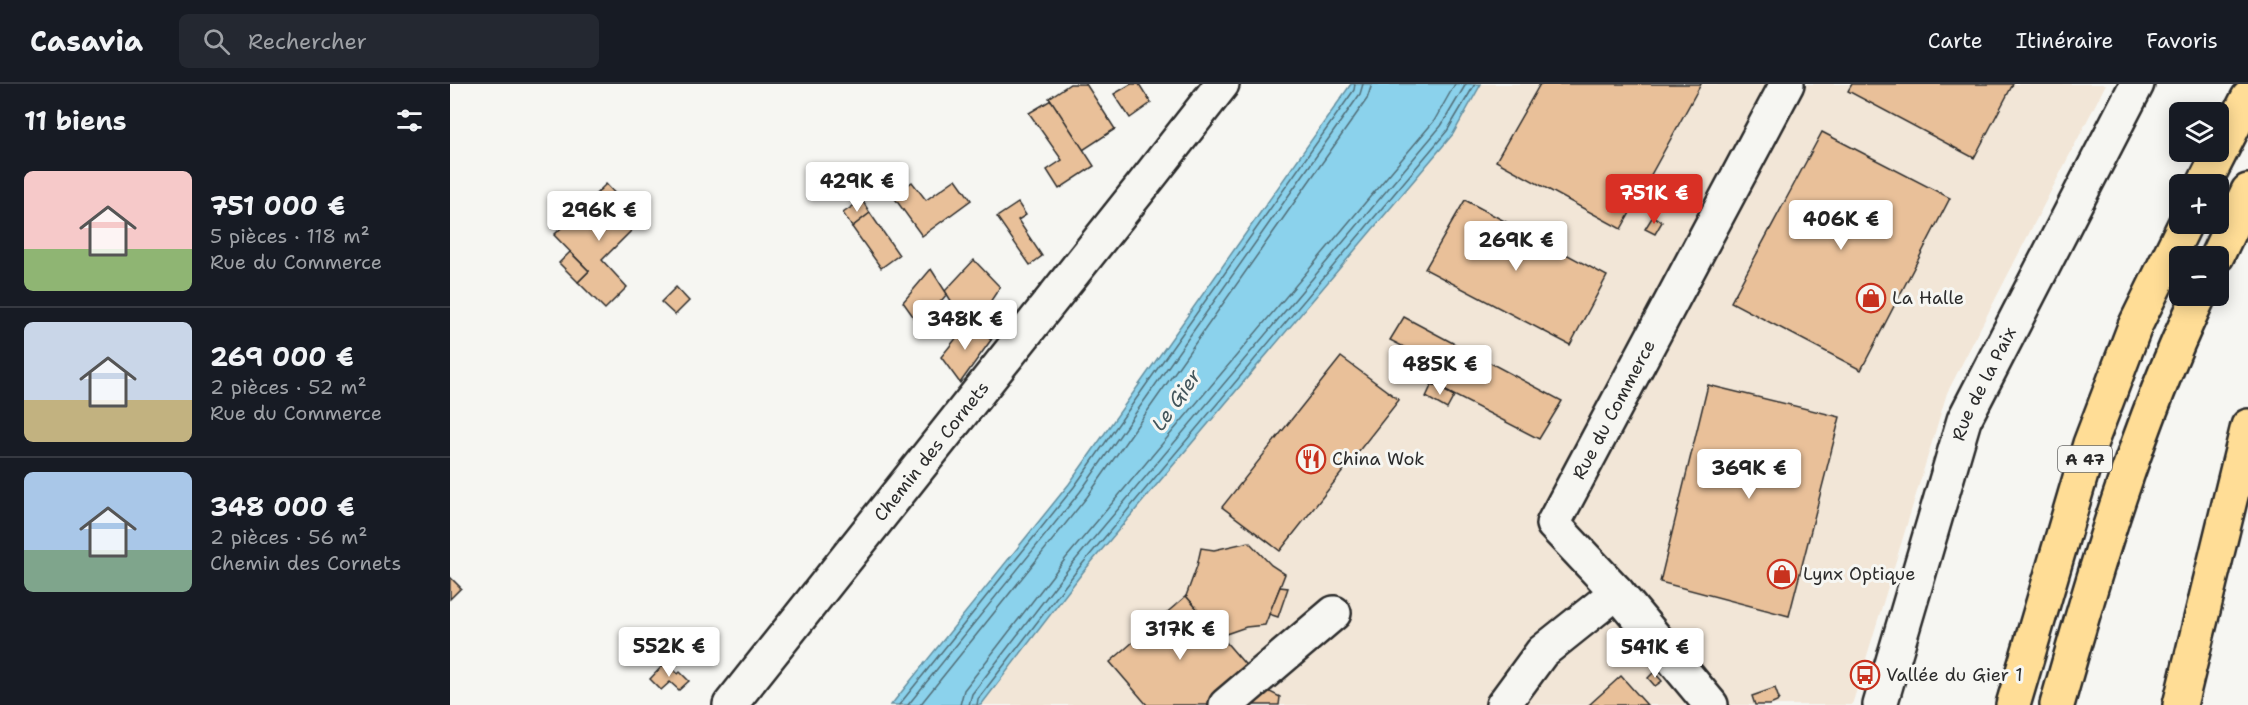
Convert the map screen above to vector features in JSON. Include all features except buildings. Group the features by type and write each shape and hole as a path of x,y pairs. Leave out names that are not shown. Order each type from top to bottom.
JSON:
{"main road":[{"path":"2209,174 2248,98"},
{"path":"2222,246 2248,191"},
{"name":"A 47","path":"2013,705 2090,444 2135,326 2180,234"},
{"name":"A 47","path":"2057,705 2093,576 2130,463 2153,402 2195,306"},
{"path":"2180,705 2248,426"}],"street":[{"name":"Chemin des Cornets","path":"730,705 1222,84"},
{"name":"Rue du Commerce","path":"1711,705 1617,592 1553,524 1787,84"},
{"name":"Rue de la Paix","path":"1880,705 1964,420 2137,84"},
{"path":"1503,705 1542,652 1617,592"},
{"path":"1226,705 1334,614"}],"shaded area":[{"path":"1481,84 2106,84 1947,393 1852,705 981,705 1083,572 1453,134"}],"water":[{"name":"Le Gier","path":"1351,84 1481,84 1453,134 1083,572 981,705 891,705 1069,484"}],"place":[{"name":"La Halle","path":"1871,298"},
{"name":"China Wok","path":"1311,459"},
{"name":"Lynx Optique","path":"1782,574"},
{"name":"Vallée du Gier 1","path":"1865,675"}]}
